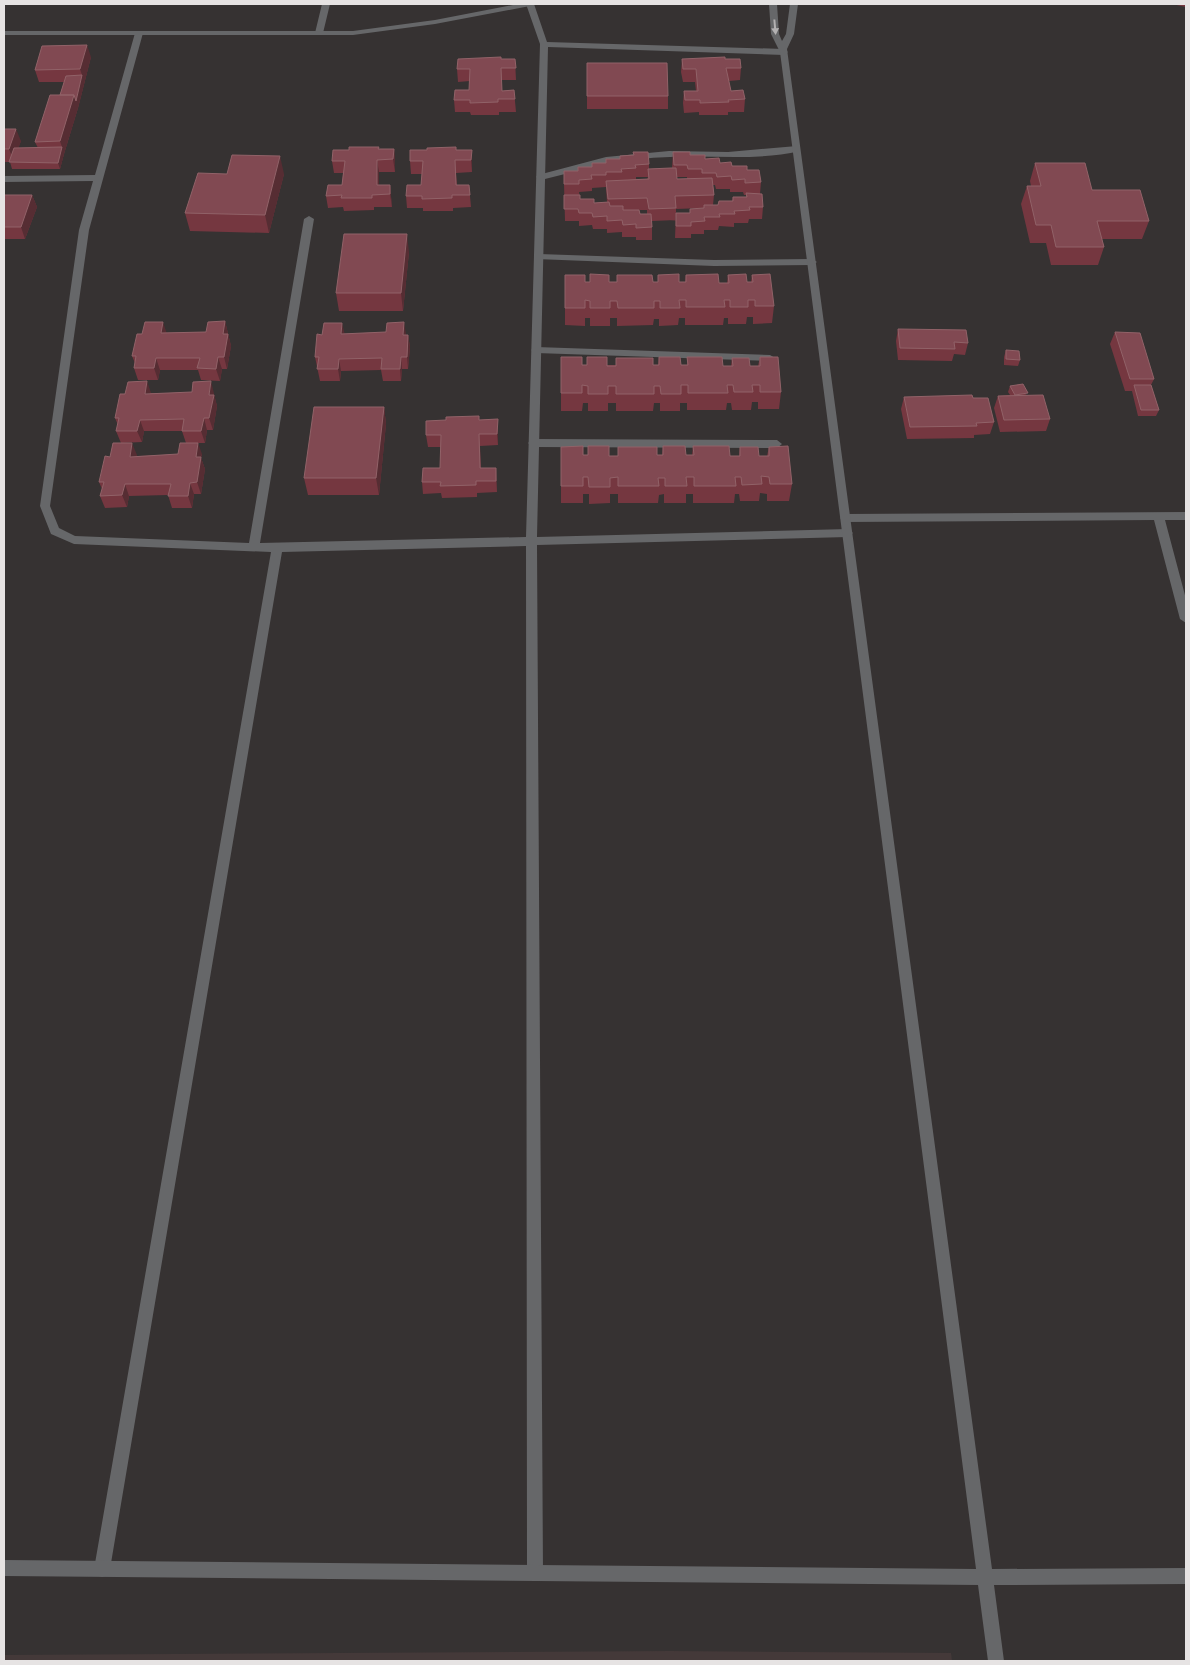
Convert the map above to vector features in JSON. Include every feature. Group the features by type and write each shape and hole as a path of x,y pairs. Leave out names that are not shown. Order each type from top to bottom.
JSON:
{"street":[{"path":"319,33 326,4"},
{"path":"4,33 353,33 389,29 530,4 544,44 531,542 535,1573"},
{"path":"774,4 775,34 784,50 996,1661"},
{"path":"784,50 790,34 794,4"},
{"path":"139,33 84,230 45,506 55,531 74,540 254,548 848,532"},
{"path":"544,44 784,50"},
{"path":"541,177 606,160 669,154 728,155 797,149"},
{"path":"4,180 98,178"},
{"path":"254,548 309,219"},
{"path":"539,257 714,263 812,262"},
{"path":"536,350 770,358"},
{"path":"533,443 777,444"},
{"path":"1158,516 1186,620"},
{"path":"845,518 1186,516"},
{"path":"102,1569 277,548"},
{"path":"4,1568 985,1577 1186,1576"}],"shaded area":[{"path":"670,1651 951,1653 952,1661 4,1661 4,1655"}],"building":[{"path":"87,45 80,69 35,70 42,46"},
{"path":"501,57 501,59 515,59 516,68 501,68 502,91 514,90 515,99 498,99 498,102 470,103 470,100 454,100 455,90 469,90 470,69 457,69 458,59"},
{"path":"725,57 725,59 740,59 741,68 726,68 731,91 743,90 745,99 728,100 729,102 700,103 700,100 685,100 684,91 698,91 696,69 683,69 682,59"},
{"path":"587,63 667,63 668,96 587,96"},
{"path":"82,75 76,101 74,95 60,95 66,76"},
{"path":"50,95 74,95 60,141 35,142"},
{"path":"4,129 16,129 9,149 4,149"},
{"path":"62,147 58,163 9,162 14,148"},
{"path":"349,147 394,149 393,159 377,160 377,185 390,185 390,194 372,195 372,198 341,198 342,195 326,196 328,185 342,185 345,161 332,161 333,150 349,150"},
{"path":"456,147 456,150 472,150 471,160 455,160 456,185 469,185 470,195 422,199 422,196 406,196 407,185 421,185 423,161 410,161 410,150"},
{"path":"633,152 648,152 649,164 635,165 636,168 621,169 622,172 606,172 606,175 591,175 592,179 579,180 579,184 564,184 564,171 578,171 578,167 592,167 592,163 606,163 606,159 620,159 620,156 634,155"},
{"path":"673,152 690,152 690,155 705,155 705,159 719,158 720,163 731,162 732,166 747,166 747,170 759,170 761,182 745,183 745,179 732,180 731,176 717,177 716,173 702,173 702,169 688,169 687,165 674,165"},
{"path":"232,155 280,156 265,215 185,213 198,173 227,174"},
{"path":"1035,163 1085,163 1092,190 1140,190 1149,221 1097,221 1104,247 1056,247 1051,225 1036,225 1027,186 1041,186"},
{"path":"676,168 677,179 712,178 714,195 675,196 676,208 649,209 647,198 608,199 606,181 649,179 648,169"},
{"path":"746,193 762,194 763,207 749,207 750,210 734,211 735,214 719,214 720,217 704,217 705,221 691,222 691,226 676,226 676,213 690,213 690,209 704,208 704,205 718,205 719,201 733,201 733,197 747,197"},
{"path":"4,195 32,195 21,227 4,227"},
{"path":"564,195 580,195 580,199 594,199 594,203 609,202 610,206 623,206 623,210 639,210 640,214 651,214 652,227 636,228 636,224 623,225 622,220 607,221 607,216 593,217 592,213 579,213 578,209 564,209"},
{"path":"344,234 407,234 401,293 336,293"},
{"path":"590,274 609,275 609,282 617,282 617,275 652,275 653,282 658,282 658,275 679,274 679,282 686,282 686,275 718,274 719,283 729,283 728,275 746,274 747,282 753,282 752,275 770,274 774,306 755,306 755,300 748,300 748,307 730,307 730,300 724,300 725,307 686,307 686,300 679,300 680,308 660,308 660,301 654,301 654,308 618,308 617,301 610,301 610,308 590,308 590,301 585,300 585,308 565,308 565,275 585,275 585,282 590,282"},
{"path":"225,321 223,334 228,334 224,357 218,357 216,369 197,368 200,358 156,358 154,368 134,368 136,356 132,356 137,334 142,334 145,322 163,322 161,333 206,332 208,322"},
{"path":"404,322 403,335 408,335 407,357 401,357 400,369 381,369 382,358 339,359 338,369 317,369 319,357 315,357 317,334 322,335 324,323 342,323 341,334 386,332 387,323"},
{"path":"898,329 966,330 968,343 954,342 955,349 900,348"},
{"path":"1115,332 1140,333 1154,379 1130,379"},
{"path":"1006,350 1019,351 1020,360 1006,359"},
{"path":"561,357 582,357 582,365 587,365 587,357 607,357 607,366 616,366 616,358 653,358 653,365 659,365 659,357 680,357 681,365 688,365 687,357 722,357 723,366 733,366 732,358 749,358 750,366 760,366 760,357 778,357 781,392 760,392 760,385 752,385 753,392 734,392 733,385 727,385 728,393 688,393 688,385 681,385 681,394 661,394 660,386 654,386 654,394 616,394 616,386 608,386 608,394 588,394 588,386 582,385 582,393 561,393"},
{"path":"147,381 145,394 192,392 193,382 211,381 209,395 214,395 209,418 204,418 201,431 182,431 184,419 140,420 137,431 116,431 119,418 115,418 120,394 125,394 128,382"},
{"path":"1023,384 1028,393 1015,395 1010,386"},
{"path":"1134,385 1151,385 1159,410 1141,410"},
{"path":"972,395 973,398 988,398 994,422 976,423 977,426 910,427 904,397"},
{"path":"1043,395 1050,419 1004,420 998,396"},
{"path":"314,407 384,407 376,478 304,478"},
{"path":"479,416 479,420 498,419 497,434 479,434 480,468 496,468 496,481 476,481 476,485 440,486 441,482 422,482 423,468 440,468 441,435 426,435 426,421 446,420 446,417"},
{"path":"113,443 132,443 130,457 178,454 180,443 198,443 196,457 201,457 197,482 190,483 188,496 168,496 171,484 125,484 122,495 100,496 104,482 99,482 105,456 110,457"},
{"path":"583,446 583,455 588,455 588,446 609,446 609,456 618,456 618,447 657,447 657,455 663,455 663,446 685,446 686,455 694,455 693,446 729,446 730,456 740,456 740,447 758,447 759,456 769,456 769,447 788,446 792,484 770,484 769,477 761,476 762,484 742,485 741,477 735,477 736,486 694,486 694,477 686,477 687,486 665,486 665,478 658,478 659,486 618,486 618,477 610,478 610,487 589,487 588,477 583,477 583,486 561,486 561,447"}]}
